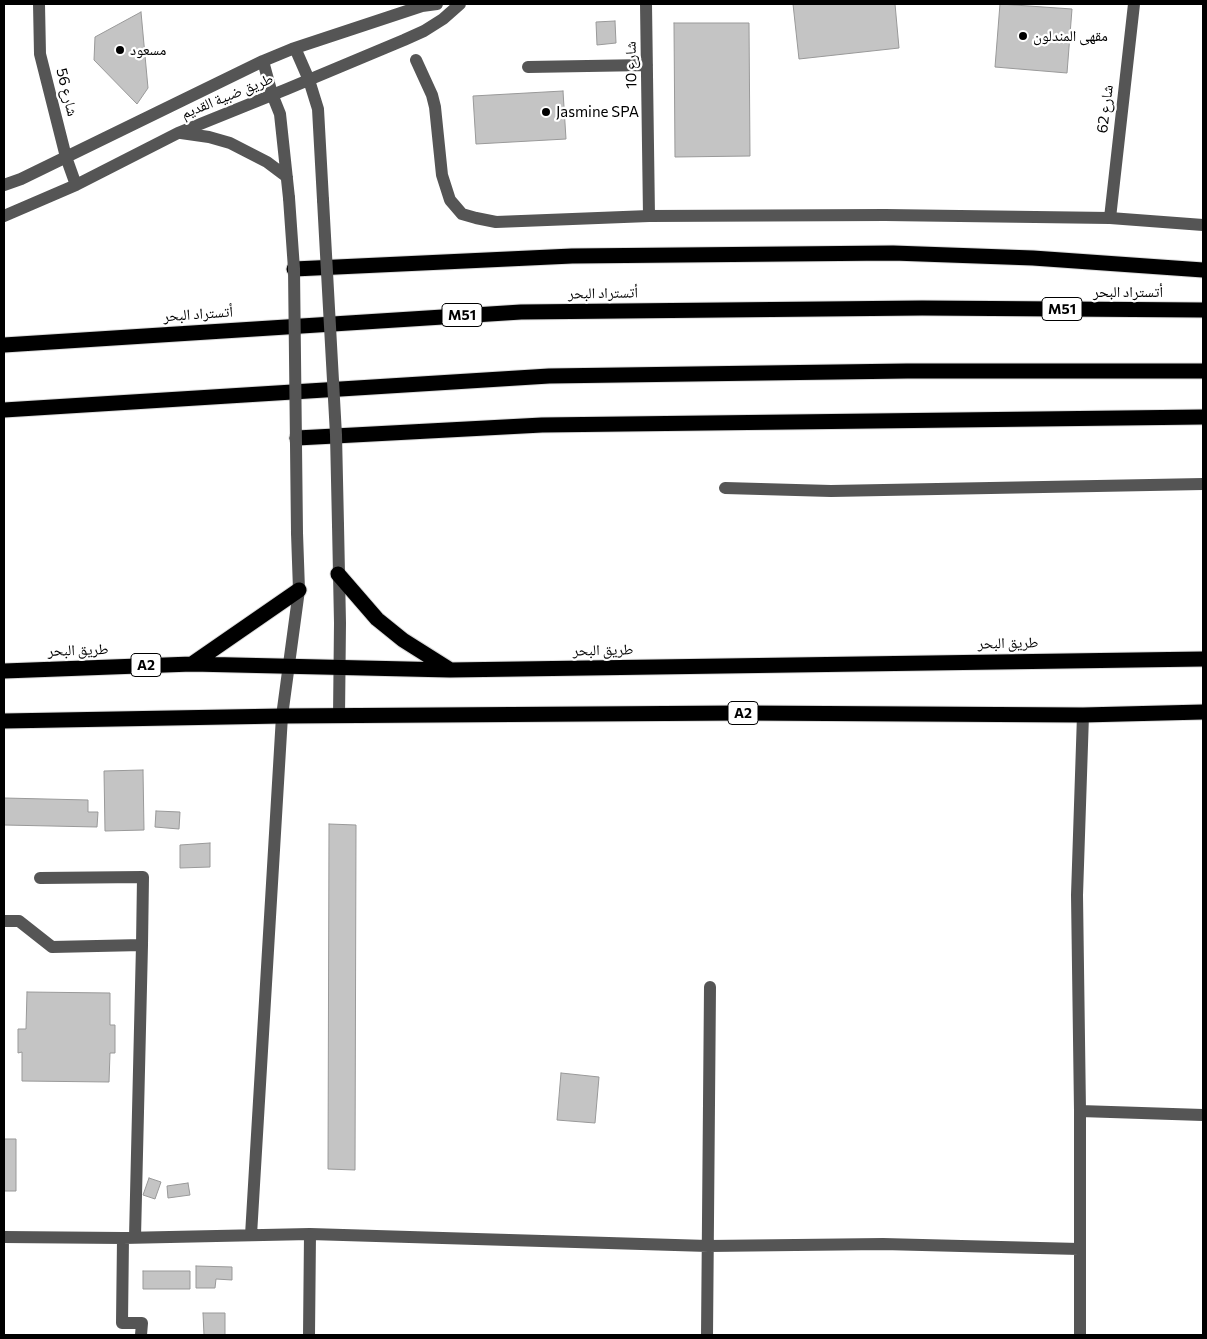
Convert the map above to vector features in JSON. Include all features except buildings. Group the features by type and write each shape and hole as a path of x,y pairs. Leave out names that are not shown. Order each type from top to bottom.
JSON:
{"highway":[{"path":"294,269 572,256 893,253 1033,258 1203,270"},
{"name":"أتستراد البحر","path":"4,345 520,312 912,308 1203,310"},
{"path":"4,410 549,376 907,371 1203,370"},
{"path":"297,438 542,425 1203,417"},
{"path":"338,574 377,619 403,640 450,670"},
{"path":"192,664 299,590"},
{"name":"طريق البحر","path":"4,671 192,664 450,670 1203,659"},
{"name":"A2","path":"4,721 282,716 731,713 1083,715 1203,712"}],"street":[{"name":"شارع 56","path":"39,4 40,54 66,157 76,185"},
{"name":"طريق ضبية القديم","path":"4,185 66,157 263,61 295,48 422,6 437,4"},
{"name":"طريق ضبية القديم","path":"4,216 76,185 178,132 309,80 424,30 460,4"},
{"name":"شارع 10","path":"646,4 649,216"},
{"name":"شارع 62","path":"1110,218 1134,4"},
{"path":"295,48 309,80 318,109 336,435 340,666 339,716"},
{"path":"416,60 432,95 435,107 442,174 450,200 462,214 496,222 649,216 885,215 1110,218 1203,226"},
{"path":"251,1235 282,716 299,590 294,269 280,114 272,94 263,61"},
{"path":"528,67 647,65"},
{"path":"178,132 209,136 230,142 267,162 287,177"},
{"path":"725,488 830,491 1203,484"},
{"path":"1080,1335 1080,1111 1077,895 1083,715"},
{"path":"40,878 144,877 129,1237 122,1323 142,1323 141,1335"},
{"path":"4,921 19,921 52,947 142,946"},
{"path":"707,1335 710,988"},
{"path":"1080,1111 1203,1115"},
{"path":"4,1237 310,1234 708,1246 883,1244 1079,1249"},
{"path":"309,1335 310,1234"}],"place":[{"name":"مقهى المندلون","path":"1023,36"},
{"name":"مسعود","path":"120,50"},
{"name":"Jasmine SPA","path":"546,112"}]}
